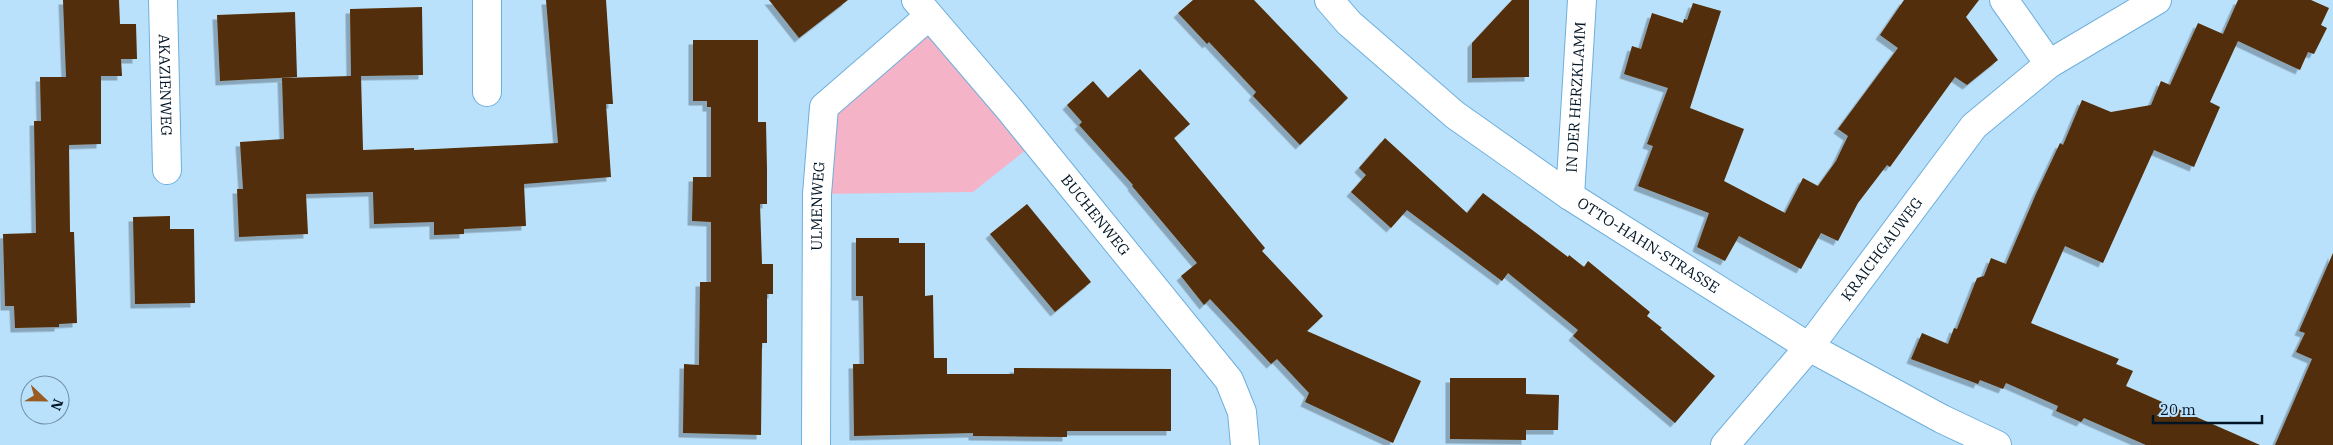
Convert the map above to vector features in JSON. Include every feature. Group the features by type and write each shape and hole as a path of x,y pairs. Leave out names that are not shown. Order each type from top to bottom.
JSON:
{"street":[{"name":"AKAZIENWEG","path":"163,0 167,170"},
{"path":"487,0 487,92"},
{"name":"OTTO-HAHN-STRASSE","path":"1330,0 1348,23 1456,115 1570,196 1808,347 1942,419 1997,445"},
{"name":"IN DER HERZKLAMM","path":"1570,196 1582,0"},
{"path":"2004,0 2049,64"},
{"name":"KRAICHGAUWEG","path":"1725,445 1808,347 1974,126 2049,64 2158,0"},
{"name":"ULMENWEG","path":"816,445 817,194 824,107 923,8"},
{"name":"BUCHENWEG","path":"923,8 1010,110 1229,380 1242,412 1244,445"}],"shaded area":[{"path":"929,16 1036,142 973,192 817,194 824,107"}],"building":[{"path":"63,0 119,0 120,24 136,24 137,59 121,59 122,76 101,76 101,144 69,145 70,232 74,232 77,323 59,324 59,327 15,328 14,306 5,306 3,234 36,233 34,121 41,121 40,77 66,77"},
{"path":"546,0 606,0 613,104 606,104 611,177 524,184 526,226 464,229 464,234 434,235 434,222 374,224 373,192 306,194 308,234 239,237 237,189 243,189 240,142 284,139 282,78 351,76 350,9 422,7 423,75 361,76 363,150 414,148 414,150 558,143"},
{"path":"769,0 848,0 799,38"},
{"path":"1193,0 1254,0 1348,98 1300,145 1253,96 1256,92 1209,42 1207,44 1178,13"},
{"path":"1512,0 1529,0 1529,77 1472,78 1472,43"},
{"path":"1904,0 1979,0 1966,17 1998,60 1967,85 1955,77 1890,167 1887,165 1858,203 1838,241 1821,233 1801,269 1739,236 1725,261 1697,247 1709,213 1638,186 1653,146 1647,144 1668,88 1624,74 1632,46 1641,49 1652,13 1683,23 1684,19 1687,20 1693,3 1721,11 1690,108 1744,129 1724,181 1785,213 1803,178 1818,186 1836,161 1848,136 1838,129 1898,48 1880,35"},
{"path":"2238,0 2311,0 2329,8 2321,25 2327,28 2314,54 2308,52 2300,70 2238,41 2210,102 2220,107 2194,167 2154,150 2103,263 2065,246 2031,323 2119,359 2116,364 2133,371 2126,386 2260,445 2146,445 2084,418 2081,422 2056,411 2058,406 2006,383 2003,389 1980,380 1978,384 1911,359 1922,333 1948,344 1954,328 1957,329 1977,278 1984,276 1991,258 2006,264 2036,194 2060,143 2063,145 2082,100 2111,112 2151,105 2161,81 2170,85 2198,23 2223,34"},
{"path":"295,12 297,77 220,81 217,15"},
{"path":"693,40 758,40 758,122 766,122 767,170 767,204 760,204 762,264 773,264 773,294 767,294 767,343 762,343 761,435 683,433 684,364 699,365 700,282 711,282 711,222 692,221 693,177 711,177 711,107 707,107 707,101 693,101"},
{"path":"1140,69 1190,124 1174,138 1265,248 1262,251 1323,316 1307,331 1421,381 1393,443 1305,402 1309,393 1277,359 1271,364 1210,299 1204,305 1181,276 1197,263 1133,185 1079,125 1082,122 1067,105 1093,81 1108,98"},
{"path":"1385,138 1467,213 1483,193 1568,257 1569,255 1584,267 1588,261 1650,312 1647,316 1662,328 1660,329 1715,376 1675,423 1573,336 1578,330 1508,273 1502,281 1407,210 1391,228 1351,192 1366,175 1359,168"},
{"path":"1027,204 1091,282 1055,312 990,234"},
{"path":"170,216 170,229 194,229 195,303 135,304 133,217"},
{"path":"856,238 899,238 899,243 925,243 925,296 933,295 934,358 947,358 947,374 1014,374 1014,368 1171,369 1171,431 1067,431 1067,437 973,436 973,433 854,436 853,364 864,364 863,296 856,296"},
{"path":"2333,253 2333,445 2275,445 2312,359 2296,352 2305,333 2299,331"},
{"path":"1450,378 1526,378 1526,394 1559,395 1558,430 1526,430 1526,440 1450,439"}]}
